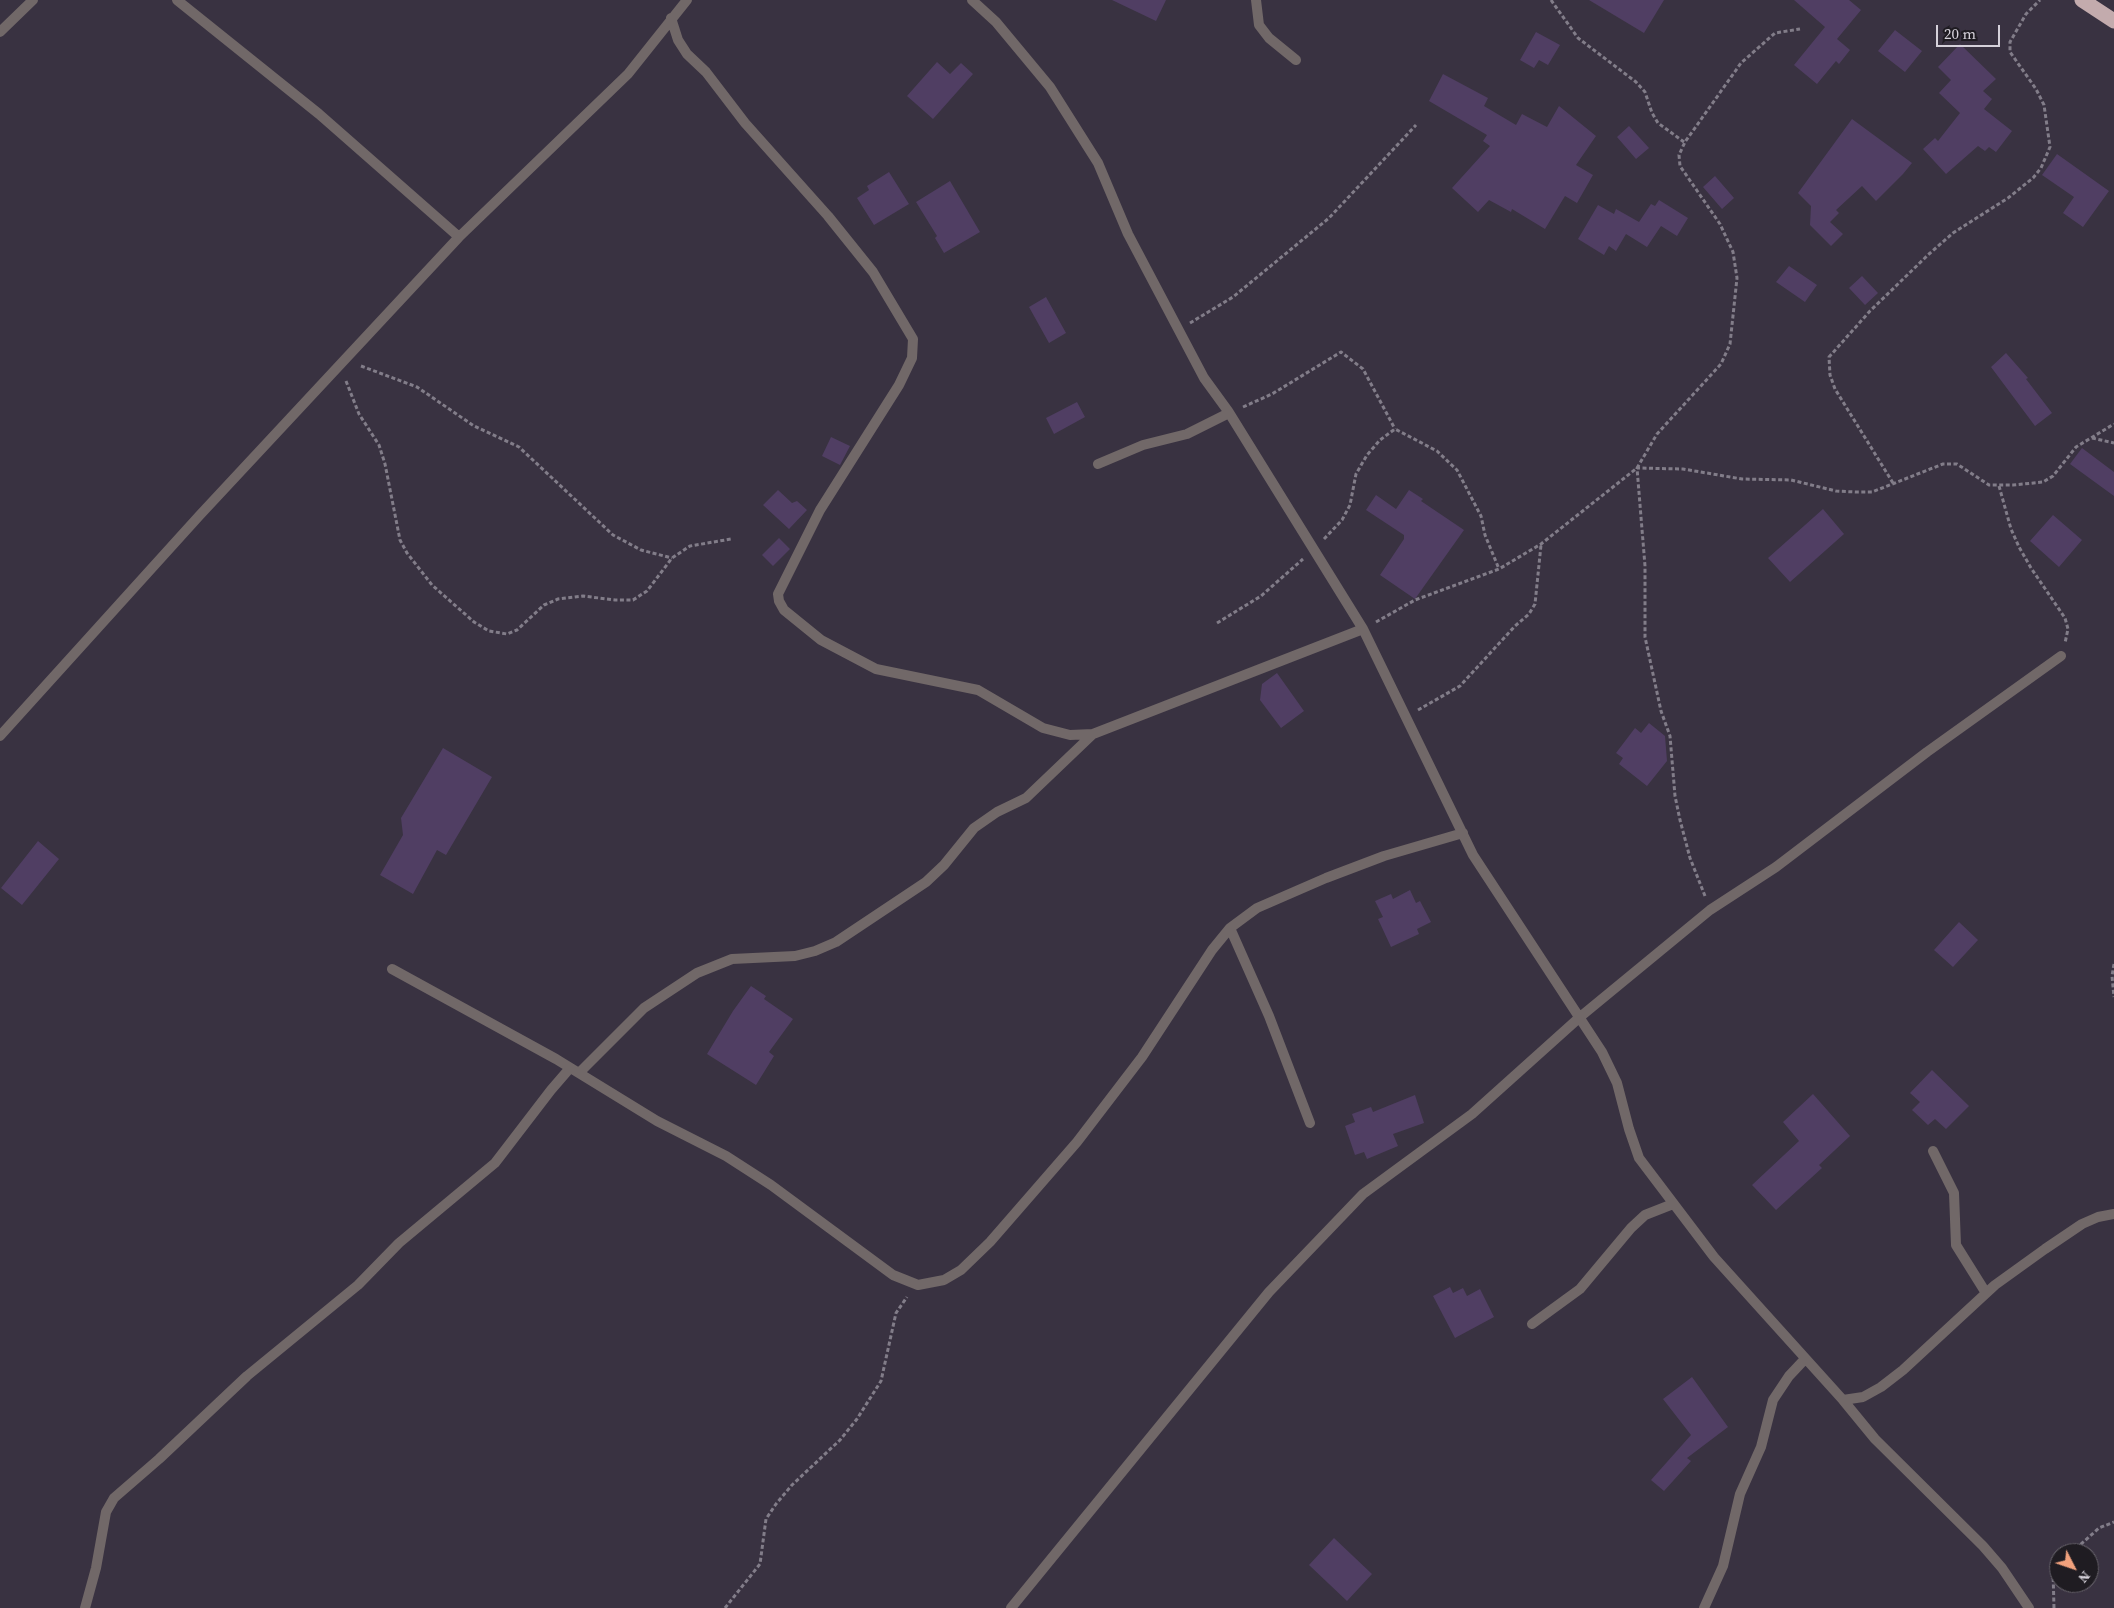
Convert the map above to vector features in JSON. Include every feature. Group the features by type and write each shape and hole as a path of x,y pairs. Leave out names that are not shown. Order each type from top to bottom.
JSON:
{"highway":[{"path":"2082,0 2114,21"}],"street":[{"path":"0,32 33,0"},
{"path":"177,0 319,114 459,237"},
{"path":"0,736 130,591 459,237 628,74 687,0"},
{"path":"972,0 996,22 1050,87 1098,163 1128,234 1204,378 1228,412 1363,629 1473,855 1602,1052 1617,1083 1629,1129 1640,1158 1714,1257 1876,1439 1983,1546 2002,1568 2029,1608"},
{"path":"1256,0 1259,25 1269,38 1296,60"},
{"path":"671,18 678,40 687,54 706,72 745,123 815,201 873,272 913,339 912,358 899,385 820,510 778,594 779,601 784,610 822,640 876,669 978,690 1043,728 1070,735 1092,734 1363,629"},
{"path":"1098,464 1143,445 1187,434 1228,412"},
{"path":"1011,1608 1269,1292 1364,1194 1472,1114 1580,1017 1710,910 1776,867 1927,752 2061,656"},
{"path":"85,1608 96,1568 106,1512 114,1498 247,1376 358,1285 399,1243 495,1164 551,1090 575,1071 644,1008 697,973 732,959 795,956 815,951 836,942 926,882 944,865 974,828 997,812 1026,798 1092,734"},
{"path":"392,969 575,1071 657,1121 726,1156 771,1185 893,1275 918,1285 944,1280 961,1270 990,1242 1095,1118 1142,1057 1212,950 1230,928 1256,908 1326,878 1384,856 1463,833"},
{"path":"1230,928 1269,1016 1310,1123"},
{"path":"1933,1151 1954,1193 1956,1245 1986,1293"},
{"path":"1532,1324 1580,1289 1631,1228 1645,1215 1673,1204"},
{"path":"1843,1400 1863,1397 1881,1387 1903,1370 1986,1293 2045,1248 2082,1224 2098,1217 2114,1214"},
{"path":"1704,1608 1723,1566 1740,1494 1761,1448 1773,1400 1788,1376 1805,1359"}],"path":[{"path":"1551,0 1578,38 1636,82 1645,92 1652,113 1658,123 1684,142"},
{"path":"1893,483 1835,389 1830,375 1829,357 1870,311 1929,254 1953,233 2008,198 2033,178 2041,168 2050,147 2044,105 2036,89 2010,52 2010,42 2026,14 2040,0"},
{"path":"1363,629 1415,600 1499,569 1541,544 1637,468 1657,434 1722,364 1730,344 1737,278 1733,252 1720,224 1680,166 1679,155 1684,142 1741,63 1775,33 1800,29"},
{"path":"1178,330 1233,297 1329,218 1416,125"},
{"path":"1228,412 1252,404 1341,352 1363,369 1395,429 1437,451 1457,470 1481,516 1485,535 1499,569"},
{"path":"672,558 641,550 613,535 518,447 474,426 417,387 394,376 344,360 347,386 359,414 379,445 385,464 400,540 407,553 432,585 474,622 488,631 507,634 517,630 544,605 558,599 583,596 633,600 647,591 672,558 690,546 731,539"},
{"path":"1637,468 1683,469 1742,479 1791,480 1836,491 1855,492 1872,492 1943,464 1957,464 1989,485 1999,486 2043,482 2053,476 2076,447 2114,424"},
{"path":"1217,623 1261,596 1314,550 1342,520 1350,505 1356,474 1367,455 1380,440 1395,429"},
{"path":"2091,438 2114,444"},
{"path":"1637,468 1644,566 1646,637 1661,711 1670,736 1675,796 1680,820 1690,858 1710,910"},
{"path":"1999,486 2008,521 2019,546 2031,568 2066,618 2067,635 2061,656"},
{"path":"1407,716 1460,686 1515,626 1529,614 1535,604 1541,544"},
{"path":"2114,964 2112,976 2114,997"},
{"path":"725,1608 760,1564 766,1520 776,1504 792,1485 840,1440 871,1400 881,1381 896,1313 918,1285"},
{"path":"2082,1543 2099,1528 2114,1522"},
{"path":"2054,1593 2054,1608"}],"building":[{"path":"1112,0 1166,0 1156,21"},
{"path":"1589,0 1664,0 1644,33"},
{"path":"1794,0 1849,0 1861,10 1837,39 1850,50 1839,64 1836,61 1817,84 1794,65 1825,27"},
{"path":"1895,30 1922,51 1905,72 1878,51"},
{"path":"1536,32 1560,45 1548,65 1539,60 1534,68 1520,60"},
{"path":"1960,44 1996,79 1983,91 1992,99 1984,109 2012,131 1996,152 1989,147 1985,151 1978,146 1946,174 1923,149 1935,138 1938,141 1960,113 1939,93 1951,80 1938,67"},
{"path":"937,62 950,74 961,63 973,74 933,119 907,96"},
{"path":"1443,74 1488,98 1484,106 1516,125 1522,114 1547,127 1559,106 1596,136 1576,165 1593,175 1577,203 1565,196 1545,229 1512,209 1511,212 1489,200 1478,212 1452,188 1490,146 1483,141 1487,135 1429,101"},
{"path":"1852,119 1912,163 1876,201 1862,186 1836,210 1839,213 1830,222 1843,234 1831,246 1810,225 1811,206 1798,193"},
{"path":"1629,126 1649,148 1636,159 1617,137"},
{"path":"2057,154 2109,191 2083,227 2063,213 2074,197 2042,175"},
{"path":"889,172 909,204 874,225 857,198 869,190 867,186"},
{"path":"1715,176 1734,198 1722,209 1703,187"},
{"path":"950,181 980,232 944,253 935,238 937,236 916,202"},
{"path":"1659,200 1688,218 1677,236 1661,226 1647,247 1626,234 1616,251 1609,246 1604,255 1578,239 1598,205 1614,214 1616,209 1639,222 1651,204 1655,206"},
{"path":"1789,266 1817,285 1805,302 1776,282"},
{"path":"1862,276 1878,293 1865,305 1849,288"},
{"path":"1046,297 1066,333 1049,343 1029,307"},
{"path":"2006,353 2028,378 2026,379 2052,413 2035,426 1991,367"},
{"path":"1077,402 1085,417 1054,434 1046,418"},
{"path":"831,437 850,446 840,465 822,456"},
{"path":"2082,448 2114,472 2114,496 2070,464"},
{"path":"778,490 792,503 797,501 807,510 789,529 763,505"},
{"path":"1409,490 1423,499 1421,501 1464,530 1415,599 1380,575 1404,539 1404,535 1366,510 1376,495 1396,509"},
{"path":"1823,509 1844,534 1790,582 1768,558"},
{"path":"2053,515 2082,540 2059,567 2030,541"},
{"path":"779,538 790,549 773,566 762,555"},
{"path":"1277,673 1304,711 1281,728 1260,700 1262,684"},
{"path":"1649,723 1665,736 1667,761 1647,786 1619,764 1623,758 1616,753 1635,728 1641,733"},
{"path":"443,748 492,777 446,855 437,850 413,894 380,875 403,835 401,818"},
{"path":"38,841 59,859 22,905 1,888"},
{"path":"1410,890 1416,903 1420,901 1431,922 1417,929 1419,934 1391,947 1378,919 1383,917 1375,901 1391,894 1393,899"},
{"path":"1959,922 1978,940 1953,967 1934,950"},
{"path":"751,986 766,996 764,999 793,1019 769,1052 774,1056 756,1085 707,1054 733,1011"},
{"path":"1932,1070 1969,1106 1946,1129 1935,1119 1928,1125 1912,1110 1920,1102 1910,1093"},
{"path":"1813,1094 1850,1136 1819,1165 1822,1168 1776,1210 1752,1185 1799,1141 1783,1122"},
{"path":"1415,1095 1424,1123 1393,1134 1398,1146 1367,1159 1364,1152 1355,1155 1345,1126 1355,1122 1352,1114 1371,1107 1373,1112"},
{"path":"1450,1287 1453,1293 1463,1288 1467,1296 1480,1289 1494,1317 1455,1338 1433,1296"},
{"path":"1692,1377 1728,1427 1687,1458 1691,1461 1664,1491 1651,1480 1691,1435 1663,1399"},
{"path":"1334,1538 1372,1574 1347,1601 1309,1565"}]}
